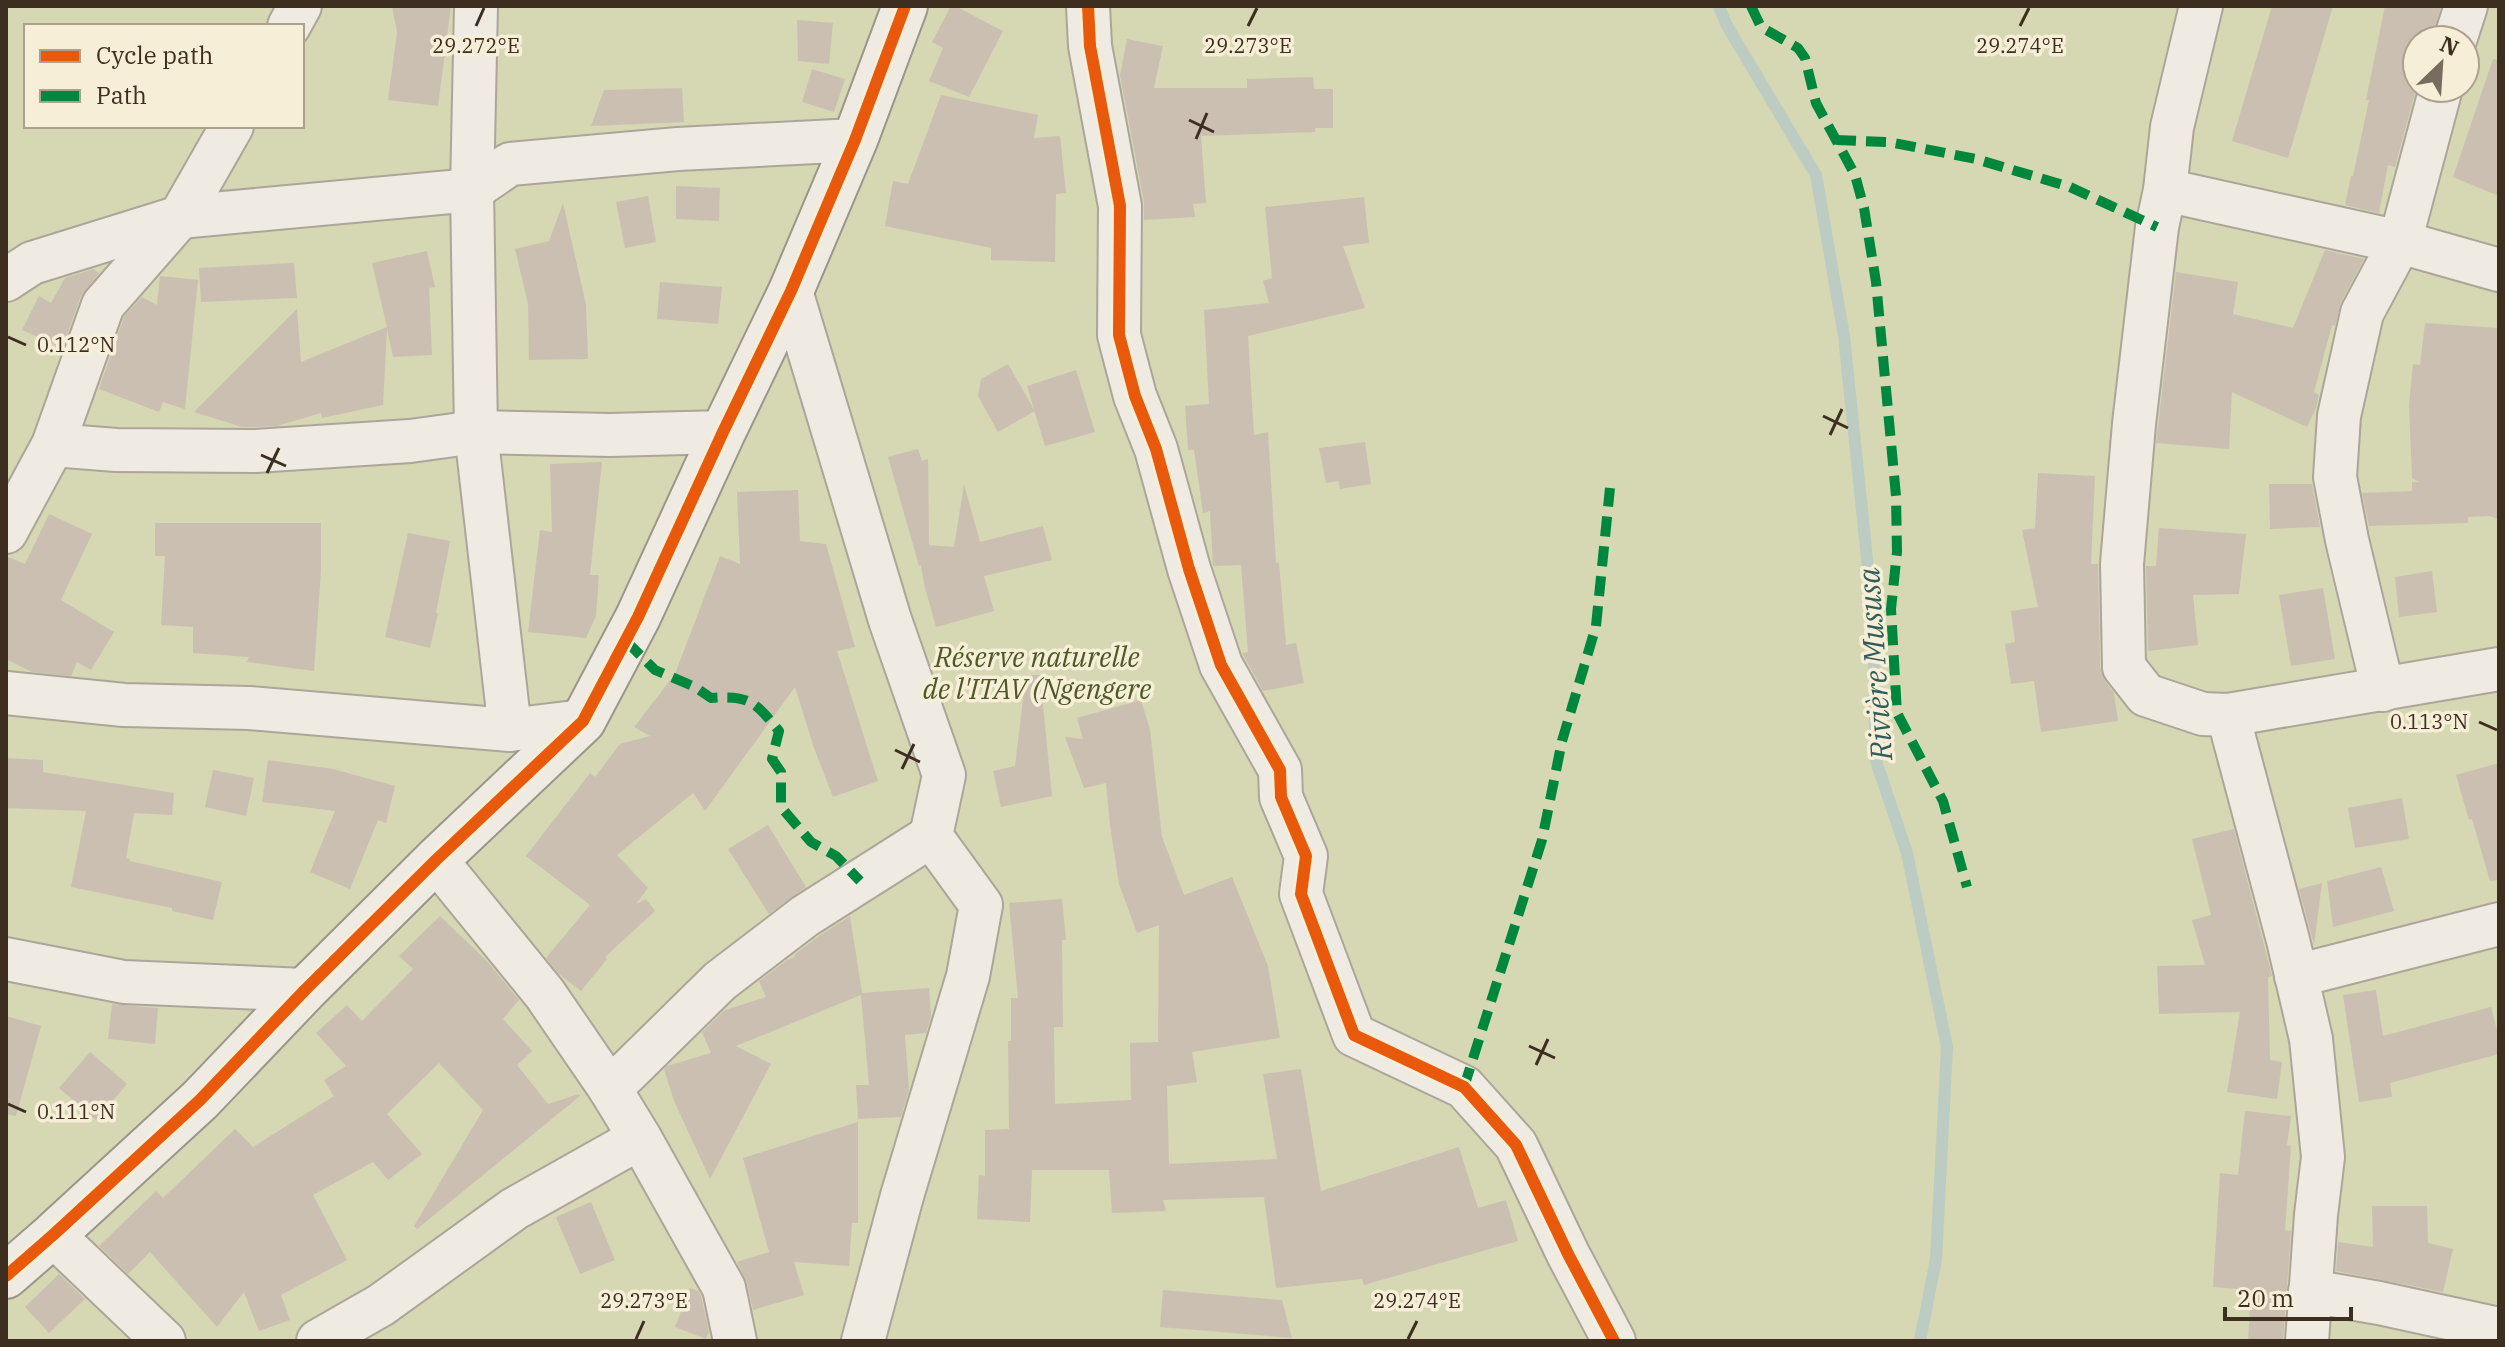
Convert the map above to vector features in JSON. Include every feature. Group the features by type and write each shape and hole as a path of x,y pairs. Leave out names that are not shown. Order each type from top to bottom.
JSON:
{"street":[{"path":"290,24 300,6"},
{"path":"476,6 472,190 476,432 510,730"},
{"path":"6,1276 200,1100 436,860 583,721 638,617 791,291 855,140 905,6"},
{"path":"1088,6 1090,46 1120,206 1119,335 1221,665 1280,770 1281,797 1306,856 1301,894 1354,1035 1464,1087 1516,1145 1614,1341"},
{"path":"2201,6 2172,127 2165,190 2157,227 2122,564 2124,667 2146,695 2203,714 2228,715 2499,669"},
{"path":"2383,690 2335,477 2339,416 2362,313 2400,242 2437,104"},
{"path":"6,532 53,445 103,305 180,217 231,128"},
{"path":"6,280 32,263 180,217 472,190 510,164 678,149 855,140"},
{"path":"2165,190 2400,242 2499,270"},
{"path":"610,1089 720,981 805,916 931,836 944,775 890,620 791,291"},
{"path":"53,445 116,450 255,451 410,441 476,432 610,435 723,432"},
{"path":"6,693 124,705 249,708 510,730 583,721"},
{"path":"2228,715 2311,1039 2323,1157 2307,1341"},
{"path":"863,1341 902,1196 968,976 981,905 931,836"},
{"path":"436,860 545,994 610,1089 724,1288 735,1341"},
{"path":"2296,976 2499,924"},
{"path":"6,959 124,982 305,990"},
{"path":"318,1341 381,1305 514,1209 640,1138"},
{"path":"53,1235 164,1341"},
{"path":"2310,1291 2499,1329"}],"green space":[{"name":"Réserve naturelle de l'ITAV (Ngengere","path":"6,6 2499,6 2499,1341 6,1341"}],"building":[{"path":"392,6 451,6 438,106 388,100 397,32"},
{"path":"951,6 1003,31 969,97 929,81 943,48 932,42"},
{"path":"2272,6 2333,6 2288,158 2232,141"},
{"path":"2385,6 2441,6 2436,24 2401,24 2401,104 2412,104 2395,167 2388,165 2379,213 2345,205 2369,100 2366,100"},
{"path":"797,20 833,23 829,64 798,61"},
{"path":"1127,39 1163,46 1154,88 1247,88 1247,79 1313,77 1314,89 1333,89 1333,128 1315,128 1315,132 1201,136 1206,203 1193,204 1195,217 1144,220 1144,202 1120,75"},
{"path":"2493,59 2499,60 2499,196 2453,177 2478,104 2481,104 2481,94"},
{"path":"812,69 845,79 834,112 802,102"},
{"path":"682,88 684,122 591,126 604,90"},
{"path":"941,95 1038,115 1034,138 1060,136 1066,193 1056,194 1055,262 991,260 991,248 885,226 893,181 908,184"},
{"path":"676,186 720,188 719,221 676,219"},
{"path":"648,196 656,242 625,248 616,202"},
{"path":"1364,197 1369,243 1343,246 1365,308 1248,336 1254,435 1268,432 1276,563 1279,562 1286,645 1296,643 1304,683 1263,691 1242,653 1248,652 1241,565 1213,566 1210,511 1203,513 1194,450 1188,450 1185,406 1209,404 1204,310 1269,303 1263,281 1272,278 1265,207"},
{"path":"563,203 586,305 588,359 529,360 528,304 515,249 549,241"},
{"path":"2325,250 2364,259 2341,302 2335,326 2332,325 2314,392 2319,395 2316,408 2307,427 2232,392 2229,449 2156,443 2176,272 2238,282 2233,314 2293,328"},
{"path":"427,251 435,287 429,288 432,355 393,357 387,329 383,405 322,418 321,413 277,426 254,427 242,427 194,412 297,309 301,362 387,327 372,263"},
{"path":"294,263 297,298 201,302 199,268"},
{"path":"93,269 99,273 81,296 62,348 22,330 39,296 51,303 65,278"},
{"path":"160,276 198,280 185,409 163,402 159,412 99,389 124,317 142,297 157,305"},
{"path":"660,282 722,287 718,324 657,319"},
{"path":"2425,323 2499,328 2499,520 2490,516 2468,517 2468,523 2369,526 2362,493 2412,491 2412,482 2419,482 2412,478 2409,405 2413,364 2420,365"},
{"path":"1008,364 1035,411 998,432 978,396 981,379"},
{"path":"1076,370 1095,432 1045,446 1027,386"},
{"path":"1365,442 1371,484 1340,489 1338,481 1326,483 1319,448"},
{"path":"918,449 922,461 928,459 929,545 954,547 964,484 980,542 1043,526 1052,560 984,576 994,611 936,627 921,565 888,457"},
{"path":"602,462 590,575 599,575 596,616 586,638 528,632 540,530 552,532 550,464"},
{"path":"2038,473 2095,476 2091,564 2098,564 2100,667 2114,693 2118,721 2041,732 2034,681 2011,684 2005,644 2015,642 2011,611 2038,607 2022,530 2035,528"},
{"path":"2269,484 2312,484 2320,527 2270,529"},
{"path":"798,490 800,541 826,544 855,647 837,651 878,781 833,797 795,687 705,811 693,793 617,855 648,888 636,904 646,899 655,911 605,957 607,959 581,991 559,974 546,958 590,905 526,856 590,773 595,777 620,744 650,736 634,727 675,674 720,556 740,564 737,492"},
{"path":"49,514 92,534 61,600 114,632 91,670 77,662 71,676 32,672 6,659 6,556 25,564"},
{"path":"155,523 321,523 314,671 247,662 249,657 193,653 193,627 161,625 165,556 155,556"},
{"path":"2159,528 2246,534 2239,594 2193,595 2198,645 2148,651 2146,566 2156,566"},
{"path":"408,533 450,541 430,648 385,637"},
{"path":"2432,571 2437,612 2399,617 2395,577"},
{"path":"2323,588 2335,659 2291,666 2279,595"},
{"path":"1026,675 1040,675 1052,796 1001,807 993,771 1015,766"},
{"path":"1141,700 1150,730 1162,837 1184,895 1232,877 1268,966 1280,1038 1192,1052 1197,1082 1167,1086 1169,1164 1277,1159 1263,1074 1301,1069 1321,1191 1459,1147 1478,1208 1506,1200 1518,1241 1364,1285 1362,1279 1276,1288 1264,1197 1163,1200 1166,1211 1112,1213 1109,1170 1032,1170 1030,1222 977,1219 979,1175 985,1176 985,1130 1009,1129 1008,1041 1011,1041 1011,998 1018,998 1009,903 1062,899 1066,940 1062,940 1063,1027 1054,1027 1055,1104 1131,1100 1130,1043 1158,1042 1159,925 1137,933 1119,884 1106,783 1084,788 1065,737 1083,739 1077,718"},
{"path":"6,758 43,760 43,772 174,793 172,815 134,813 126,858 222,882 213,920 172,911 172,908 71,887 86,811 6,808"},
{"path":"268,760 333,769 395,786 386,823 378,820 350,889 310,872 335,811 262,802"},
{"path":"2499,763 2499,880 2490,881 2456,775"},
{"path":"213,770 254,778 246,816 205,807"},
{"path":"2402,798 2409,839 2355,848 2348,808"},
{"path":"768,825 806,887 769,914 728,849"},
{"path":"2234,829 2272,976 2268,977 2270,1060 2282,1062 2277,1099 2227,1092 2240,1012 2159,1014 2157,966 2205,965 2192,920 2211,915 2192,839"},
{"path":"2381,867 2394,911 2333,927 2327,881"},
{"path":"2322,883 2314,945 2299,889"},
{"path":"440,916 487,961 519,1000 503,1019 532,1051 517,1065 548,1104 580,1096 417,1229 414,1226 483,1110 439,1063 387,1114 422,1154 388,1180 373,1162 313,1195 347,1260 281,1295 290,1320 259,1331 244,1292 217,1327 150,1252 128,1274 99,1246 156,1191 163,1198 235,1129 253,1147 334,1096 324,1080 346,1066 316,1033 347,1005 362,1021 413,969 399,956"},
{"path":"850,916 862,993 929,988 931,1016 926,1033 905,1035 909,1090 901,1117 858,1119 856,1085 869,1085 861,995 736,1046 771,1064 710,1179 674,1101 664,1069 711,1053 702,1032 725,1010 766,997 759,981"},
{"path":"2376,990 2383,1036 2491,1007 2499,1038 2499,1054 2390,1083 2392,1097 2359,1102 2343,995"},
{"path":"112,1004 158,1008 155,1044 108,1039"},
{"path":"6,1016 41,1026 16,1116 6,1114"},
{"path":"90,1052 127,1084 96,1120 59,1088"},
{"path":"2245,1111 2291,1116 2287,1145 2291,1146 2285,1230 2291,1231 2283,1341 2248,1341 2251,1290 2213,1287 2220,1173 2238,1175"},
{"path":"858,1122 858,1223 852,1223 849,1266 794,1262 804,1295 753,1310 747,1283 737,1262 769,1252 743,1158"},
{"path":"591,1202 615,1260 580,1274 556,1217"},
{"path":"2372,1206 2427,1206 2428,1243 2453,1249 2443,1292 2336,1271 2338,1242 2373,1247"},
{"path":"59,1274 85,1299 49,1333 25,1307"},
{"path":"690,1288 701,1296 709,1332 706,1339 675,1327"},
{"path":"1163,1290 1282,1300 1292,1338 1160,1327"}],"waterway":[{"name":"Rivière Mususa","path":"1719,6 1726,24 1816,175 1844,336 1873,617 1876,761 1907,853 1947,1047 1936,1259 1920,1341"}],"marked path":[{"path":"1751,6 1761,27 1798,48 1805,58 1816,103 1855,175 1864,208 1876,282 1896,496 1897,552 1891,609 1897,713 1943,801 1967,887"},
{"path":"1836,140 1889,142 1976,159 2070,187 2157,227"},
{"path":"1464,1087 1542,840 1562,741 1596,626 1610,488"},
{"path":"626,641 655,670 695,687 711,698 743,699 764,713 779,731 772,759 781,772 781,807 811,842 836,856 860,881"}],"cycle path":[{"path":"6,1276 200,1100 436,860 583,721 638,617 791,291 855,140 905,6"},
{"path":"1088,6 1090,46 1120,206 1119,335 1135,396 1156,449 1189,569 1221,665 1280,770 1281,797 1306,856 1301,894 1354,1035 1464,1087 1516,1145 1614,1341"}]}
